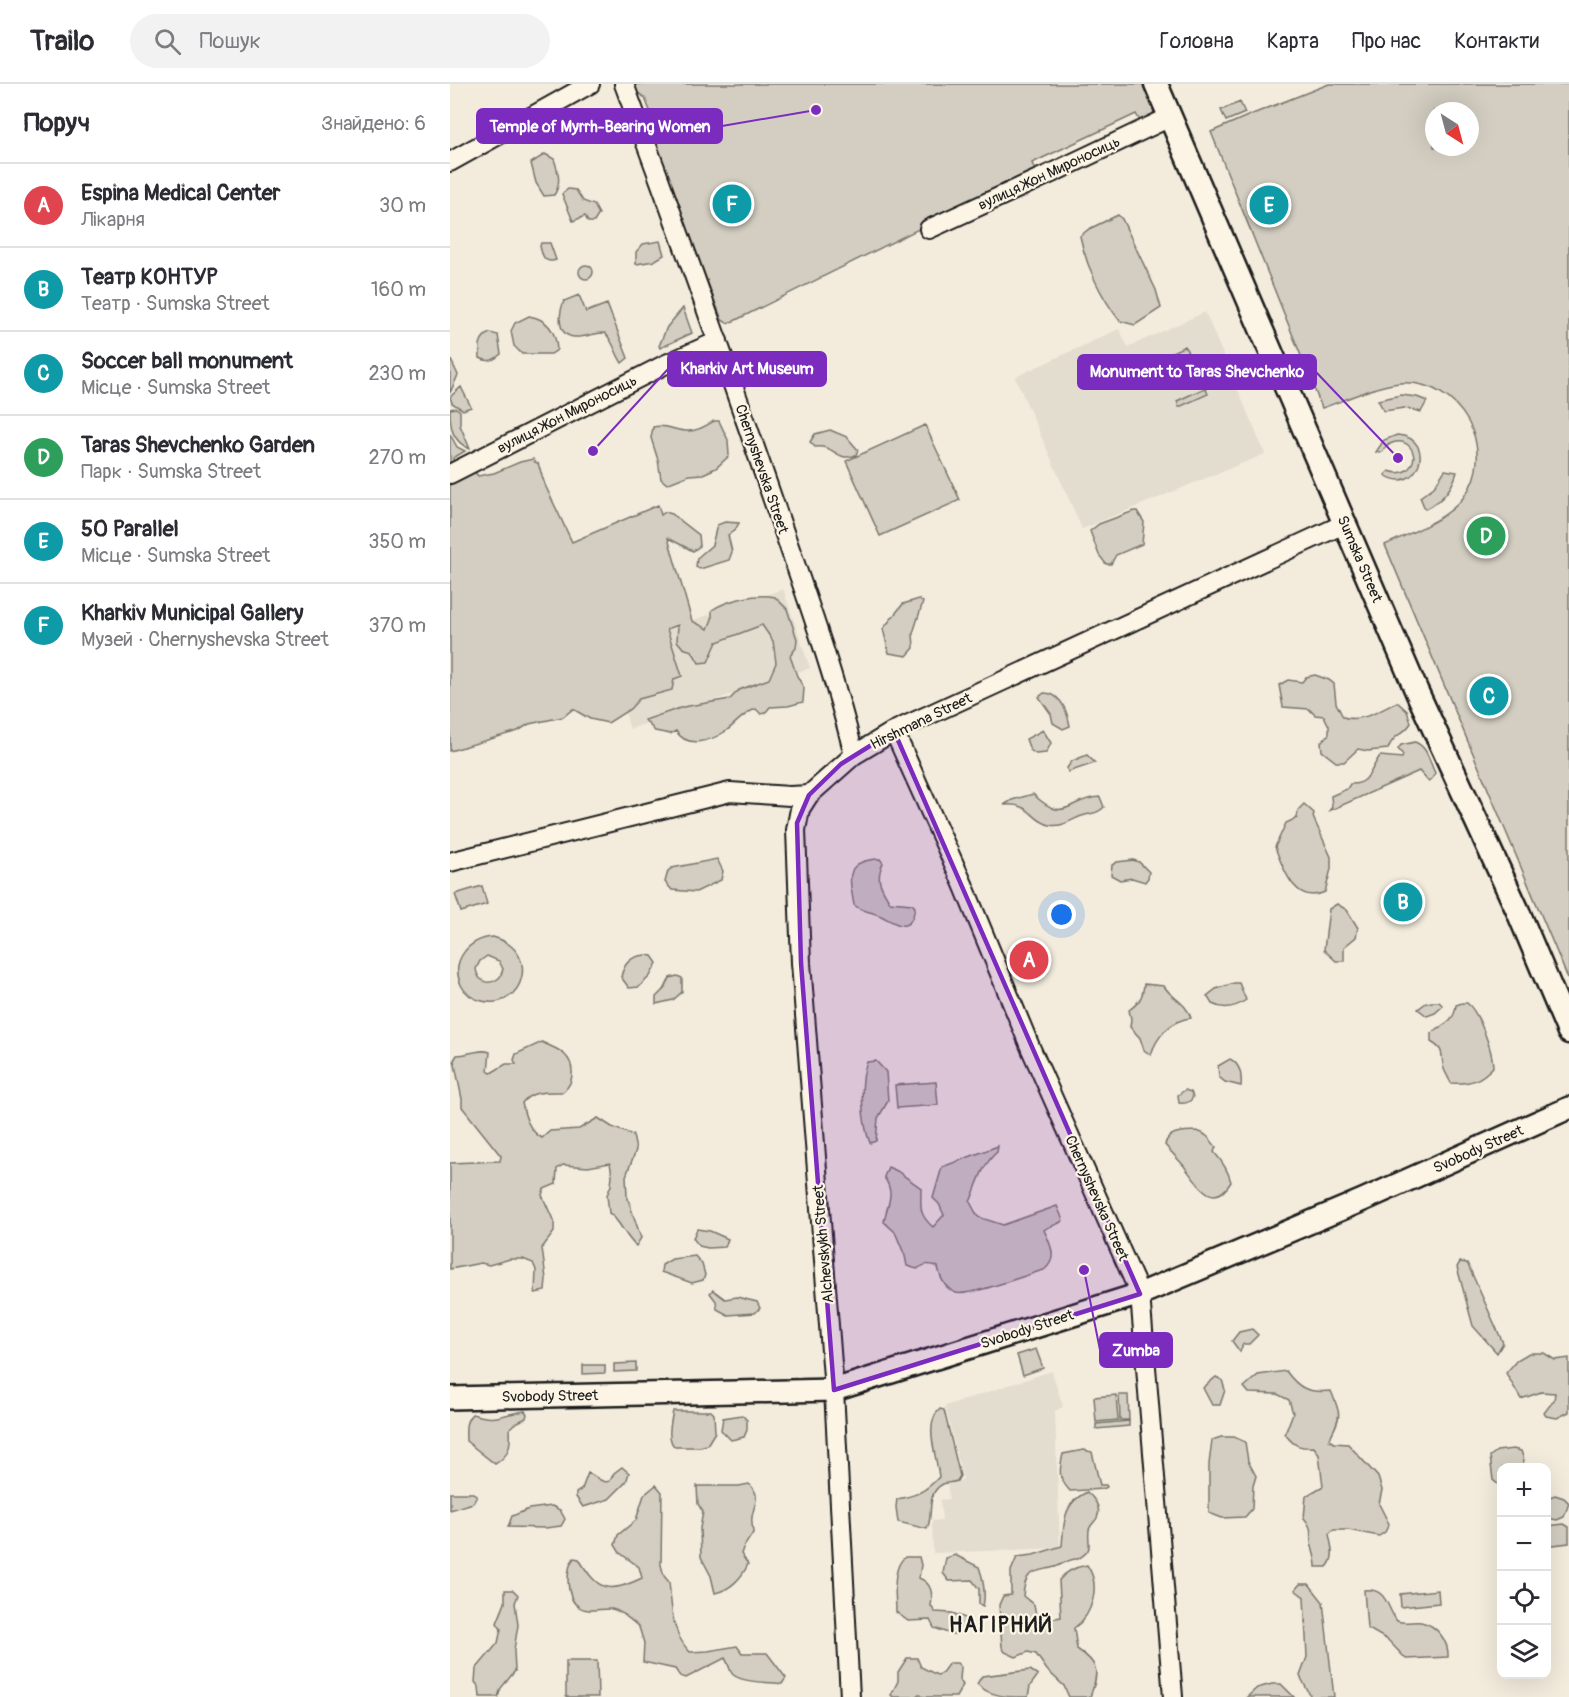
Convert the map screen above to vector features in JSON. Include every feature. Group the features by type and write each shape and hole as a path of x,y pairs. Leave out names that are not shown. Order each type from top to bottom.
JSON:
{"main road":[{"name":"Sumska Street","path":"1156,84 1417,692 1516,909 1569,1032"},
{"name":"Svobody Street","path":"450,1398 834,1390 1140,1294 1363,1200 1569,1108"}],"street":[{"path":"450,162 590,84"},
{"name":"Chernyshevska Street","path":"624,84 757,453 825,654 854,755"},
{"name":"вулиця Жон Мироносиць","path":"929,229 1170,117"},
{"name":"вулиця Жон Мироносиць","path":"450,474 718,340"},
{"name":"Hirshmana Street","path":"809,795 854,755 894,731 1344,524"},
{"name":"Chernyshevska Street","path":"894,731 1140,1294 1173,1697"},
{"path":"450,862 729,792 809,795"},
{"name":"Alchevskykh Street","path":"809,795 800,809 797,823 801,963 834,1390 850,1697"}],"highlighted area":[{"path":"894,731 1140,1294 834,1390 801,963 797,823 809,795 841,764"}],"shaded area":[{"path":"634,84 1145,84 1155,109 1152,115 1140,121 1136,114 1032,163 1035,171 727,323 722,320 654,141 659,134 645,98 637,92"},
{"path":"1329,84 1569,84 1569,981 1385,545 1437,520 1463,498 1473,479 1477,459 1475,439 1468,421 1456,405 1440,393 1421,385 1400,383 1371,390 1322,408 1211,132"},
{"path":"1240,102 1245,113 1226,121 1221,110"},
{"path":"545,154 554,159 559,182 554,195 544,196 536,183 531,163"},
{"path":"568,189 576,190 583,201 594,205 599,214 594,222 588,222 585,216 573,221 562,194"},
{"path":"1118,215 1156,290 1161,308 1135,325 1120,321 1107,302 1090,270 1080,236"},
{"path":"660,241 664,255 654,261 636,264 636,252 643,244"},
{"path":"541,243 550,243 556,260 549,261 543,256"},
{"path":"583,265 589,265 593,272 589,279 583,279 579,275 579,269"},
{"path":"579,295 586,312 607,304 628,358 622,363 605,333 575,337 565,333 560,323 564,301"},
{"path":"683,308 692,333 660,348 667,327"},
{"path":"1205,312 1265,454 1082,529 1015,377 1119,329 1128,347"},
{"path":"529,316 541,320 550,327 555,337 557,350 551,354 522,354 514,346 511,331 515,323"},
{"path":"490,333 498,335 501,354 489,361 480,358 480,346 484,337"},
{"path":"1185,346 1188,353 1160,366 1157,359"},
{"path":"450,358 458,375 450,393"},
{"path":"461,387 471,407 463,410 452,403 450,397"},
{"path":"1205,388 1208,394 1179,407 1177,401"},
{"path":"1401,395 1427,401 1421,412 1404,408 1384,411 1378,400"},
{"path":"456,408 460,411 460,425 470,449 459,442 453,433 450,409"},
{"path":"719,421 728,440 729,456 716,468 703,474 689,475 667,484 661,479 651,438 653,427 662,426 690,431"},
{"path":"925,425 960,500 880,536 846,461"},
{"path":"830,430 847,437 858,450 856,455 845,457 822,447 815,447 810,442 815,434"},
{"path":"450,434 457,447 465,451 453,458 454,462 450,464"},
{"path":"1397,435 1410,438 1417,446 1420,455 1419,464 1414,473 1396,480 1385,475 1389,471 1398,473 1409,468 1414,457 1409,446 1395,442 1382,452 1376,452 1384,440"},
{"path":"533,459 538,463 545,485 572,542 658,505 661,515 665,512 672,514 699,535 700,546 693,551 668,538 692,621 708,629 712,619 712,610 718,606 751,597 775,597 787,609 797,639 796,648 790,656 804,688 803,702 770,707 761,714 756,709 743,716 726,731 700,742 686,740 676,731 670,734 655,731 645,720 683,707 730,699 739,690 769,679 776,663 773,641 762,625 717,642 708,662 699,663 692,651 683,648 677,641 678,625 667,629 682,676 674,679 672,690 639,699 630,709 608,723 590,719 573,709 563,717 529,724 518,731 450,751 450,482 474,471 478,476 494,473"},
{"path":"1445,470 1457,472 1452,484 1441,499 1425,509 1420,497 1434,487"},
{"path":"1137,511 1144,522 1142,544 1116,555 1111,564 1106,564 1099,555 1090,531 1099,524"},
{"path":"725,522 739,523 728,535 732,552 729,560 700,569 696,567 697,558 712,545 717,525"},
{"path":"783,589 810,668 630,729 620,695 667,629"},
{"path":"919,599 923,602 913,633 914,648 907,656 889,653 883,629 903,604"},
{"path":"1315,675 1334,684 1336,703 1343,717 1364,717 1397,702 1407,711 1411,723 1393,740 1388,749 1368,751 1358,749 1344,762 1336,762 1322,751 1321,742 1329,734 1329,726 1324,716 1315,715 1309,709 1283,707 1279,685 1288,680 1302,682 1306,677"},
{"path":"1044,693 1059,699 1070,726 1063,729 1053,723 1051,714 1039,697"},
{"path":"1043,730 1051,743 1046,753 1036,754 1030,750 1026,739"},
{"path":"1415,742 1423,747 1428,755 1435,773 1432,779 1428,781 1419,771 1329,811 1332,807 1331,796 1347,789 1350,784 1357,784 1366,779 1380,756 1402,758 1403,755 1398,749 1401,745"},
{"path":"1087,755 1095,763 1068,772 1067,768 1072,761"},
{"path":"1033,794 1044,803 1060,810 1088,799 1100,797 1104,807 1097,812 1054,826 1044,823 1020,806 1004,805 1012,800"},
{"path":"1304,804 1314,813 1313,817 1331,857 1331,869 1325,892 1315,895 1306,894 1292,883 1275,847 1286,823 1297,818 1298,810"},
{"path":"717,859 723,871 721,880 696,892 672,890 665,882 668,871 672,868"},
{"path":"880,859 883,863 879,879 890,902 912,904 915,907 909,923 899,925 854,905 851,886 852,872 860,863"},
{"path":"1133,860 1139,862 1149,872 1145,882 1132,878 1120,880 1111,875 1112,865"},
{"path":"482,886 487,904 461,912 455,894"},
{"path":"1337,904 1347,910 1358,928 1356,937 1344,947 1344,961 1336,961 1324,950 1329,909"},
{"path":"493,937 508,944 518,954 522,966 522,978 517,989 508,997 497,1002 482,1001 472,997 461,985 458,976 460,959 464,952 469,946","holes":["487,956 499,961 503,969 500,977 492,982 485,982 479,977 476,969 480,961"]},
{"path":"646,955 652,956 657,963 650,976 639,987 629,988 621,977 624,968 632,959"},
{"path":"677,976 682,978 682,992 673,1000 656,1004 656,997 665,988 670,978"},
{"path":"1239,983 1246,1000 1229,1007 1212,1004 1207,996 1216,989"},
{"path":"1144,984 1164,986 1186,1008 1191,1018 1177,1022 1165,1030 1151,1055 1144,1050 1140,1038 1130,1027 1129,1010 1140,999"},
{"path":"1439,1002 1443,1006 1427,1016 1418,1009 1426,1003"},
{"path":"1467,1003 1472,1008 1480,1023 1488,1043 1493,1067 1484,1076 1474,1081 1451,1083 1444,1069 1442,1053 1431,1042 1431,1033 1451,1019 1456,1005"},
{"path":"542,1042 568,1058 572,1073 570,1083 563,1092 541,1093 531,1096 522,1103 528,1123 542,1138 550,1131 579,1129 598,1118 612,1127 633,1135 636,1150 626,1176 627,1196 641,1238 636,1246 609,1213 607,1195 612,1175 610,1163 588,1167 563,1165 557,1169 556,1184 544,1189 542,1195 554,1222 554,1232 542,1248 546,1279 545,1291 535,1293 536,1270 533,1263 523,1259 450,1269 450,1163 500,1161 501,1156 462,1107 454,1060 457,1055 490,1052 488,1071 491,1073 506,1064 516,1064 514,1060 516,1054"},
{"path":"1230,1059 1240,1070 1241,1086 1225,1082 1219,1077 1218,1066"},
{"path":"876,1061 886,1072 888,1101 878,1118 876,1141 870,1143 863,1114 862,1091 867,1062"},
{"path":"936,1082 938,1105 897,1108 895,1085"},
{"path":"1185,1090 1191,1092 1193,1097 1187,1103 1179,1103 1178,1095"},
{"path":"1197,1131 1206,1135 1216,1147 1214,1152 1230,1178 1231,1182 1218,1195 1206,1192 1165,1145 1173,1134"},
{"path":"998,1146 997,1152 984,1169 970,1202 978,1217 1003,1225 1057,1206 1063,1220 1044,1230 1051,1246 1052,1256 1049,1265 1044,1270 985,1289 956,1293 944,1282 938,1267 927,1265 917,1269 907,1266 895,1232 884,1222 890,1194 884,1177 888,1167 921,1188 923,1214 933,1227 944,1215 933,1198 942,1167"},
{"path":"697,1229 710,1231 728,1239 725,1247 699,1246 693,1238"},
{"path":"695,1256 702,1264 705,1275 703,1280 692,1283 661,1272 662,1265 672,1259"},
{"path":"1460,1262 1467,1263 1503,1343 1497,1353 1473,1326 1457,1267"},
{"path":"713,1290 725,1299 737,1297 757,1302 760,1308 755,1313 728,1315 717,1309 716,1301 710,1293"},
{"path":"1252,1329 1258,1335 1249,1344 1243,1344 1240,1352 1232,1341 1239,1332"},
{"path":"1036,1349 1043,1368 1023,1375 1017,1355"},
{"path":"1529,1353 1544,1353 1555,1360 1569,1358 1569,1412 1557,1418 1546,1416 1544,1413 1554,1400 1555,1393 1541,1392 1521,1399 1506,1373 1517,1360"},
{"path":"636,1363 636,1371 614,1372 614,1364"},
{"path":"583,1365 605,1365 605,1373 583,1374"},
{"path":"1052,1371 1063,1407 1055,1411 1060,1548 933,1553 932,1521 942,1520 940,1500 949,1499 947,1482 963,1480 945,1406"},
{"path":"1286,1371 1300,1386 1316,1391 1331,1391 1339,1416 1329,1440 1334,1443 1348,1444 1378,1477 1382,1490 1379,1504 1389,1524 1385,1532 1379,1536 1348,1530 1333,1530 1329,1534 1332,1555 1327,1567 1316,1567 1310,1529 1304,1518 1306,1496 1323,1486 1319,1455 1314,1447 1297,1445 1285,1434 1293,1413 1289,1400 1277,1394 1249,1393 1244,1387 1258,1375"},
{"path":"1216,1377 1222,1380 1225,1390 1220,1405 1212,1405 1203,1388"},
{"path":"1116,1395 1118,1420 1096,1422 1094,1397"},
{"path":"1119,1395 1128,1395 1129,1420 1120,1420"},
{"path":"940,1409 944,1410 960,1476 957,1481 937,1488 932,1499 927,1529 898,1522 896,1507 897,1499 920,1492 939,1477 932,1441 932,1423"},
{"path":"525,1411 526,1418 510,1428 510,1444 507,1453 495,1464 466,1441 467,1423 472,1414 494,1417"},
{"path":"673,1411 711,1411 714,1414 715,1432 707,1445 675,1447 672,1444 670,1425"},
{"path":"742,1415 747,1420 744,1437 731,1440 721,1430 723,1418"},
{"path":"1129,1421 1129,1426 1096,1429 1096,1424"},
{"path":"1234,1437 1245,1442 1248,1461 1256,1476 1252,1509 1245,1517 1222,1518 1209,1513 1209,1464 1212,1440"},
{"path":"1513,1449 1521,1451 1524,1460 1523,1463 1497,1463 1497,1484 1493,1480 1490,1456 1497,1451"},
{"path":"1084,1450 1092,1452 1100,1485 1107,1487 1070,1491 1063,1482 1060,1470 1063,1454"},
{"path":"622,1467 629,1473 626,1482 609,1499 583,1507 576,1493 582,1489 588,1473 607,1482"},
{"path":"749,1484 755,1492 756,1500 752,1519 753,1533 741,1554 748,1564 735,1583 715,1593 711,1576 701,1557 700,1528 703,1512 698,1504 697,1486"},
{"path":"656,1485 662,1492 661,1565 664,1576 669,1582 676,1628 684,1645 690,1652 737,1646 742,1653 767,1653 786,1678 782,1684 734,1676 725,1658 686,1678 680,1676 675,1669 643,1662 644,1643 636,1624 612,1609 586,1610 579,1607 571,1598 568,1576 574,1558 579,1559 592,1578 605,1586 620,1586 642,1578 639,1567 620,1553 615,1545 618,1535 636,1520 644,1495"},
{"path":"1087,1492 1095,1501 1099,1511 1089,1530 1087,1552 1078,1559 1032,1573 1026,1580 1023,1596 1034,1605 1037,1621 1061,1617 1059,1580 1075,1568 1087,1565 1091,1573 1094,1581 1093,1599 1086,1615 1074,1628 1077,1649 1090,1659 1096,1669 1095,1681 1090,1697 1069,1697 1064,1686 1047,1670 1036,1654 1028,1652 1016,1657 1005,1652 1002,1647 999,1605 1003,1596 1011,1595 1011,1571 1017,1557 1033,1555 1062,1546 1066,1514 1073,1502"},
{"path":"450,1493 473,1493 477,1496 473,1503 450,1510"},
{"path":"1555,1495 1564,1498 1569,1503 1564,1517 1557,1520 1551,1519 1551,1496"},
{"path":"552,1506 560,1510 565,1519 561,1526 508,1527 512,1516 529,1509"},
{"path":"1564,1524 1569,1527 1569,1543 1551,1545 1551,1526"},
{"path":"955,1555 979,1567 984,1586 983,1606 979,1604 979,1589 972,1580 949,1581 943,1573 946,1558"},
{"path":"905,1557 919,1557 921,1565 919,1578 929,1586 932,1593 931,1606 935,1612 952,1613 968,1619 970,1623 961,1632 950,1634 934,1628 930,1620 908,1621 896,1612 896,1575"},
{"path":"1300,1584 1309,1584 1323,1602 1334,1697 1311,1697 1300,1676 1307,1657 1304,1597 1295,1590"},
{"path":"505,1590 513,1590 518,1595 515,1603 518,1625 514,1650 515,1671 501,1688 498,1697 480,1697 479,1687 475,1682 476,1669 498,1643 501,1629 497,1623 505,1603"},
{"path":"1364,1590 1372,1590 1382,1595 1397,1621 1421,1622 1437,1630 1444,1640 1448,1657 1406,1659 1388,1640 1367,1628"},
{"path":"1438,1590 1439,1603 1401,1607 1400,1594"},
{"path":"907,1658 917,1658 921,1667 937,1675 941,1674 949,1663 957,1663 961,1667 960,1680 963,1685 956,1697 923,1697 919,1694 915,1697 893,1697 891,1695 898,1681 898,1672"},
{"path":"566,1661 597,1661 598,1697 566,1697"},
{"path":"1030,1670 1038,1675 1030,1686 1028,1697 994,1694 977,1684 982,1676"},
{"path":"1281,1684 1294,1697 1247,1697 1257,1688"}],"place":[{"name":"Temple of Myrrh-Bearing Women","path":"816,110"},
{"name":"Kharkiv Municipal Gallery","path":"732,204"},
{"name":"50 Parallel","path":"1269,205"},
{"name":"Kharkiv Art Museum","path":"593,451"},
{"name":"Monument to Taras Shevchenko","path":"1398,458"},
{"name":"Taras Shevchenko Garden","path":"1486,536"},
{"name":"Soccer ball monument","path":"1489,696"},
{"name":"Театр КОНТУР","path":"1403,902"},
{"name":"Espina Medical Center","path":"1029,960"},
{"name":"Zumba","path":"1084,1270"}],"district":[{"name":"НАГІРНИЙ","path":"1001,1625"}]}
